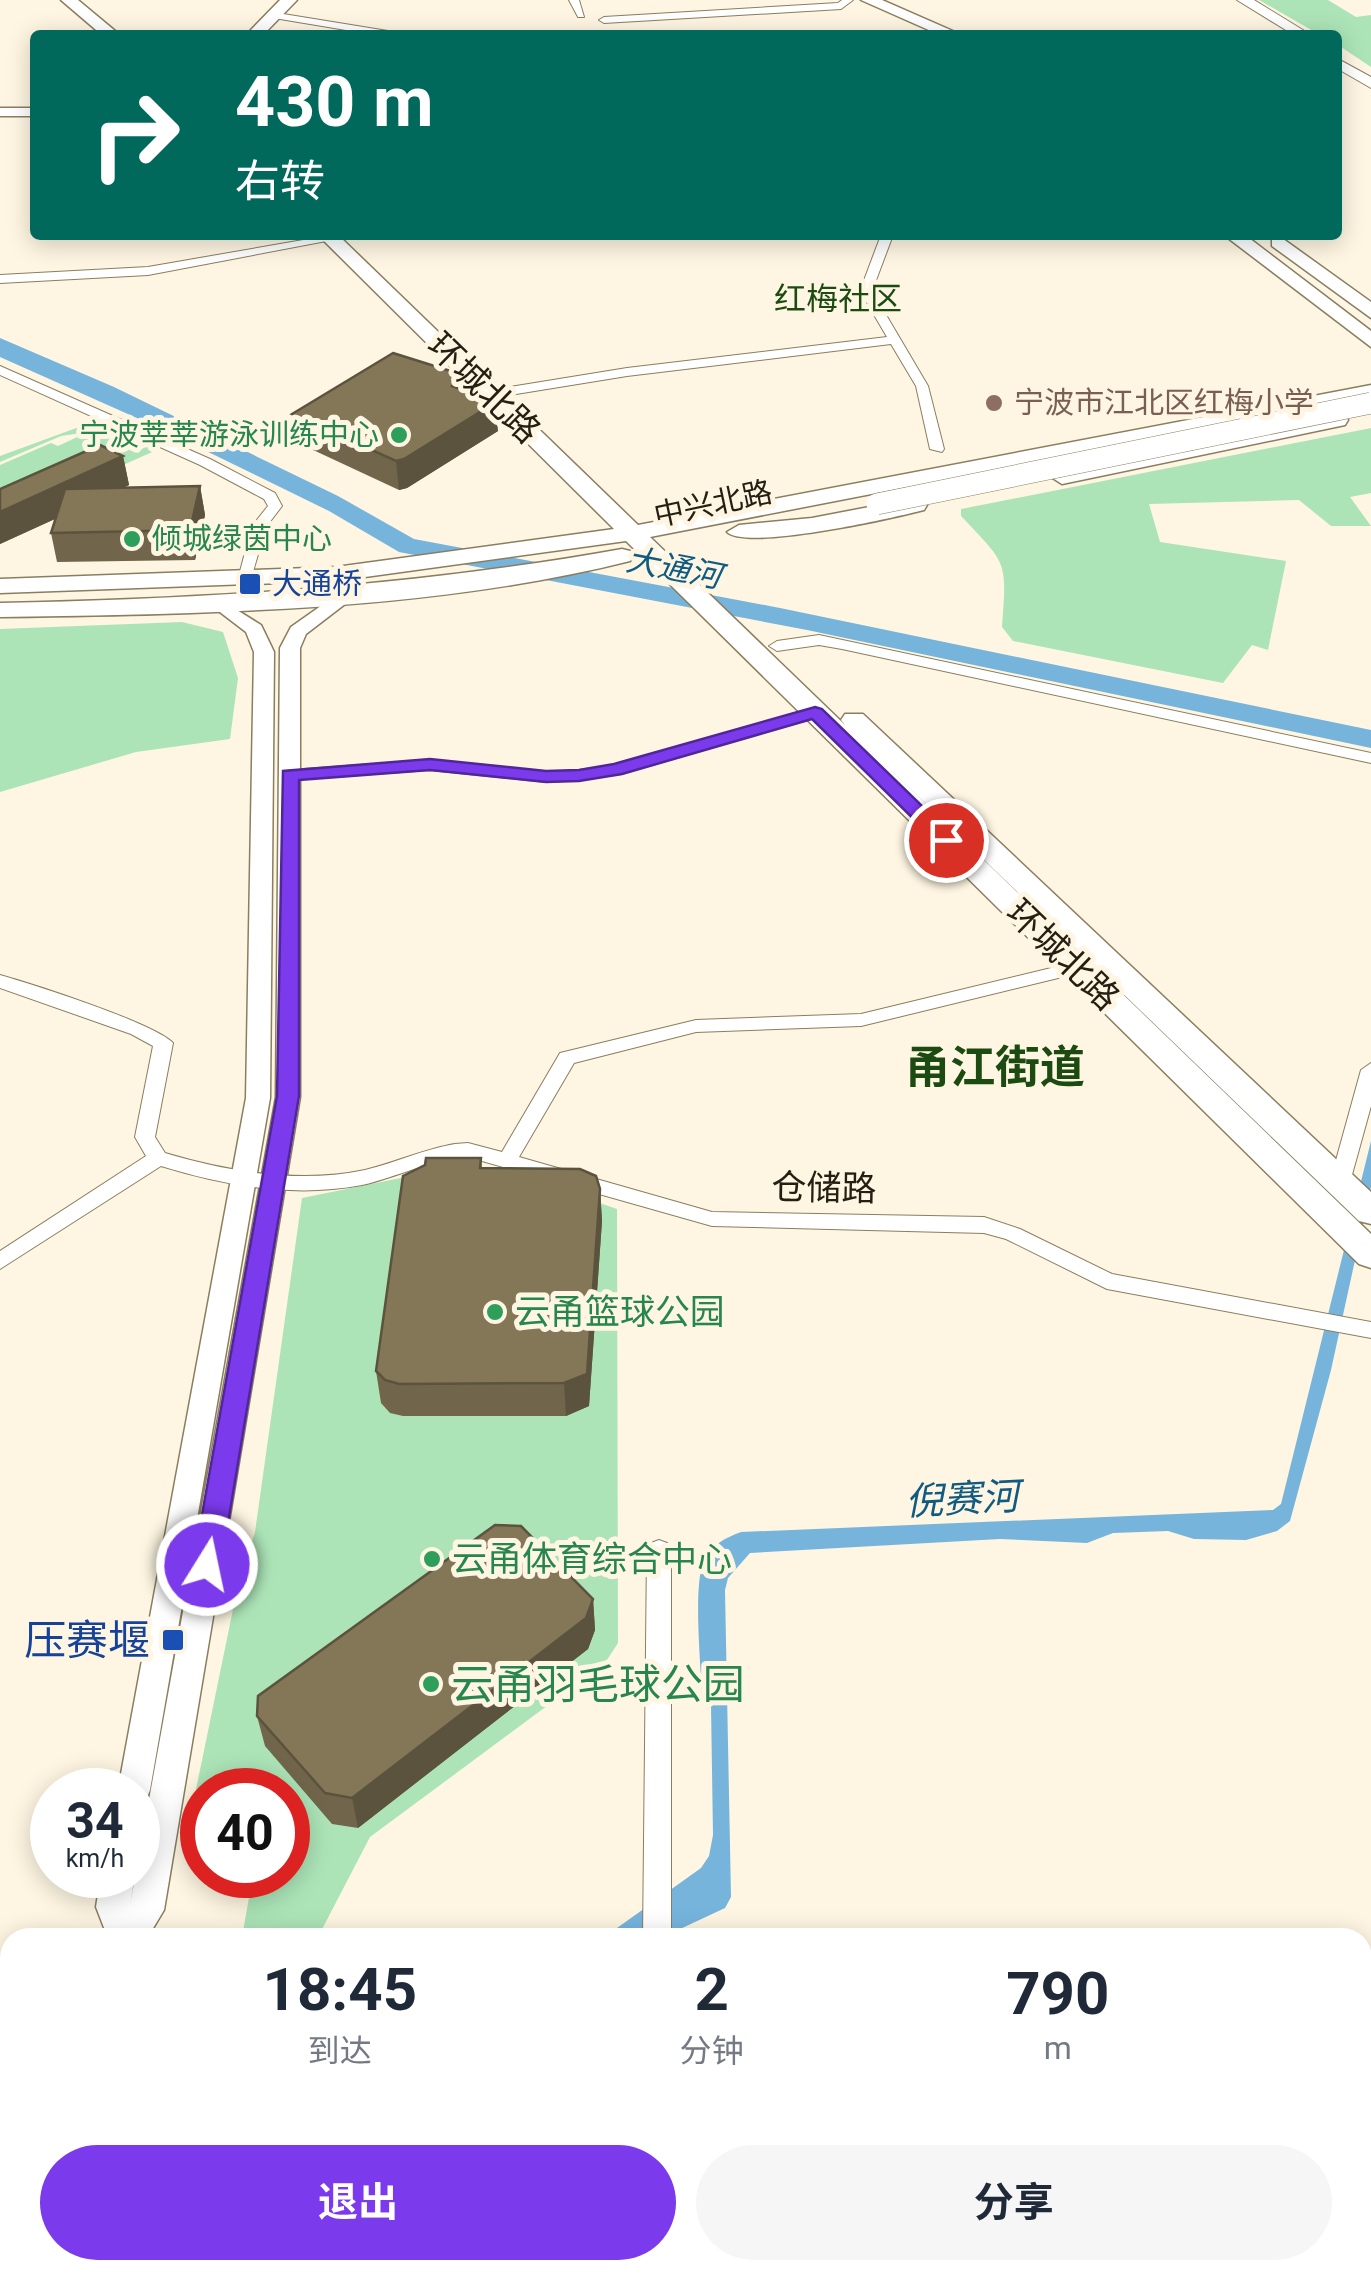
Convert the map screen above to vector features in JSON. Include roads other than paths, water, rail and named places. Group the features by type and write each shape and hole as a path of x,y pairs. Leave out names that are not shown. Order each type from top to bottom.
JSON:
{"main road":[{"path":"69,0 91,8 114,30"},
{"path":"259,30 281,10 302,0"},
{"path":"851,0 924,30"},
{"path":"869,0 942,30"},
{"path":"1229,0 1280,30"},
{"path":"1244,0 1295,30"},
{"path":"1342,56 1371,74"},
{"path":"1342,65 1371,83"},
{"name":"环城北路","path":"346,240 510,392 652,539 678,579 1076,968 1322,1179 1371,1212"},
{"name":"环城北路","path":"346,240 652,539 713,585 1322,1179 1371,1256"},
{"path":"1239,240 1371,342"},
{"path":"1262,240 1371,322"},
{"path":"1276,240 1371,312"},
{"path":"792,502 854,479 1371,378"},
{"name":"中兴北路","path":"0,610 221,606 342,598 652,539 739,532 871,496 1371,392"},
{"name":"中兴北路","path":"0,586 245,579 412,566 507,564 548,570 792,502 871,496 1371,404"},
{"path":"739,532 812,525 1371,412"}],"street":[{"path":"574,0 581,15"},
{"path":"604,20 829,7 851,0"},
{"path":"281,10 371,30"},
{"path":"0,115 30,115"},
{"path":"0,279 148,272 320,240"},
{"path":"885,240 866,291 922,386 937,450"},
{"path":"510,392 626,372 895,340"},
{"path":"0,370 206,462 270,496 276,506 259,526 245,579"},
{"path":"160,1835 288,1096 290,648 298,631 342,598"},
{"path":"138,1768 258,1098 264,652 254,629 221,606"},
{"path":"769,639 842,644 1371,758"},
{"path":"289,775 430,765 546,777 579,775 616,770 815,713"},
{"path":"508,1159 568,1058 696,1026 860,1020 1076,968"},
{"path":"0,981 163,1042 162,1062 145,1126 150,1148 158,1158 0,1261"},
{"path":"1322,1179 1371,1070"},
{"name":"仓储路","path":"158,1158 194,1169 273,1182 360,1178 456,1150 508,1159 712,1220 984,1226 1013,1234 1107,1281 1371,1330"},
{"path":"657,1928 659,1550"},
{"path":"114,1898 112,1907 118,1925 137,1924 147,1910 149,1898"}],"water":[{"path":"0,338 114,387 338,496 414,539 780,608 1371,730 1371,748 807,630 399,552 329,511 157,427 0,357"},
{"path":"1371,1141 1371,1187 1331,1370 1290,1521 1277,1531 1246,1540 1194,1539 1168,1531 1113,1533 1087,1543 1000,1539 750,1553 728,1578 725,1590 731,1897 725,1908 682,1928 617,1928 701,1868 709,1856 713,1835 711,1706 702,1704 698,1609 704,1560 725,1539 741,1532 1273,1510 1281,1504"}],"place":[{"name":"宁波市江北区红梅小学","path":"994,403"},
{"name":"宁波莘莘游泳训练中心","path":"399,435"},
{"name":"倾城绿茵中心","path":"132,539"},
{"name":"大通桥","path":"250,584"},
{"name":"云甬篮球公园","path":"495,1312"},
{"name":"云甬体育综合中心","path":"432,1559"},
{"name":"压赛堰","path":"173,1640"},
{"name":"云甬羽毛球公园","path":"431,1684"}],"district":[{"name":"红梅社区","path":"838,299"},
{"name":"甬江街道","path":"995,1067"}],"water label":[{"name":"大通河","path":"674,568"},
{"name":"倪赛河","path":"962,1499"}]}
